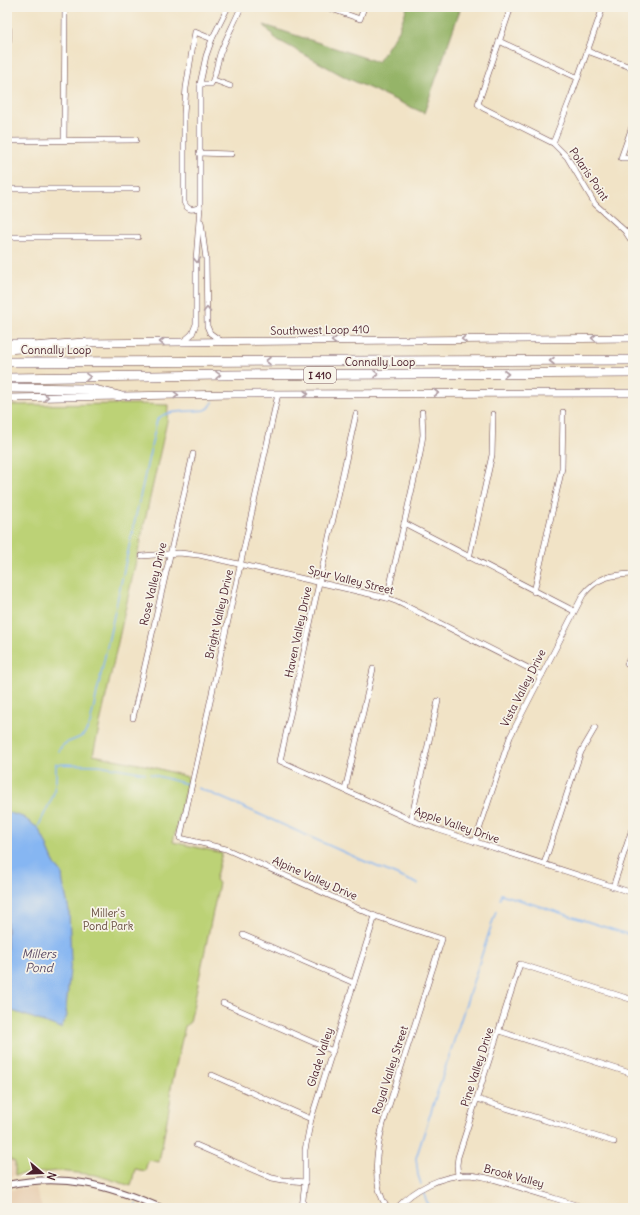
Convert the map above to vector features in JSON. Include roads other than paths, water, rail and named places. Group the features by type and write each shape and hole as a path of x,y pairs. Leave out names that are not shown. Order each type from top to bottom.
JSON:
{"highway":[{"path":"7,349 84,343"},
{"name":"Connally Loop","path":"7,362 633,360"},
{"name":"Connally Loop","path":"7,378 633,373"},
{"path":"7,388 91,389 119,396"}],"main road":[{"name":"Southwest Loop 410","path":"7,343 222,341 304,342 633,338"},
{"path":"7,398 278,394 633,393"}],"street":[{"path":"64,140 65,7"},
{"path":"182,342 192,334 196,324 196,260 200,208 200,84 206,56 212,39 228,7"},
{"path":"200,84 211,84 214,80 220,52 241,7"},
{"path":"326,7 360,18 364,7"},
{"path":"511,7 500,41 578,78"},
{"path":"553,143 603,7"},
{"path":"7,23 9,27 9,42 7,48"},
{"path":"200,208 190,210 185,206 184,202 184,114 194,32 212,39"},
{"name":"Polaris Point","path":"500,41 478,104 483,108 553,143 567,157 595,204 625,231 633,243"},
{"path":"586,51 633,68"},
{"path":"214,80 230,86"},
{"path":"633,124 621,158 633,158"},
{"path":"7,141 136,140"},
{"path":"199,153 231,154"},
{"path":"7,189 137,189"},
{"path":"200,208 206,259 207,326 208,331 222,341"},
{"path":"7,237 138,236"},
{"path":"197,286 206,287"},
{"name":"Bright Valley Drive","path":"180,838 278,394"},
{"path":"387,598 420,454 423,435 422,412"},
{"path":"534,592 562,468 563,412"},
{"name":"Haven Valley Drive","path":"280,761 356,414"},
{"path":"470,558 492,454 493,414"},
{"name":"Rose Valley Drive","path":"133,718 193,454"},
{"path":"404,523 534,592 574,611"},
{"name":"Spur Valley Street","path":"142,556 188,553 319,581 387,598 398,602 542,675"},
{"name":"Vista Valley Drive","path":"475,842 510,737 583,595 596,582 610,576 633,574"},
{"path":"627,664 633,653"},
{"path":"346,790 374,669"},
{"path":"411,820 438,701"},
{"path":"544,864 581,752 595,728"},
{"name":"Apple Valley Drive","path":"280,761 411,820 633,893"},
{"path":"613,887 633,826"},
{"name":"Alpine Valley Drive","path":"180,838 226,849 376,916 442,939"},
{"name":"Glade Valley","path":"302,1208 305,1182 306,1143 311,1119 376,916"},
{"path":"243,935 354,983"},
{"name":"Royal Valley Street","path":"387,1208 379,1192 376,1177 377,1148 383,1124 442,939"},
{"name":"Pine Valley Drive","path":"458,1176 458,1157 520,964 633,1000"},
{"path":"223,1003 333,1051"},
{"path":"499,1031 633,1074"},
{"path":"212,1075 311,1119"},
{"path":"477,1099 614,1142"},
{"path":"196,1145 272,1178 305,1182"},
{"name":"Brook Valley","path":"397,1208 408,1197 422,1188 458,1176 469,1175 491,1178 586,1208"},
{"path":"7,1185 26,1181 52,1180 94,1184 130,1195 161,1208"}],"water":[{"name":"Millers Pond","path":"7,812 23,817 38,828 55,865 62,873 69,910 71,960 66,1009 67,1016 61,1028 7,1009"}],"waterway":[{"path":"59,751 67,742 82,736 90,724 157,420 166,414 205,410 209,408 213,402"},
{"path":"37,829 53,796 56,780 56,763"},
{"path":"56,764 99,765 145,773"},
{"path":"150,774 187,784"},
{"path":"198,788 418,884"},
{"path":"500,899 501,894 633,936"},
{"path":"421,1184 418,1175 416,1158 496,911"},
{"path":"423,1192 427,1202 432,1208"},
{"path":"135,1208 136,1204"}],"park label":[{"name":"Miller's Pond Park","path":"108,919"}]}
